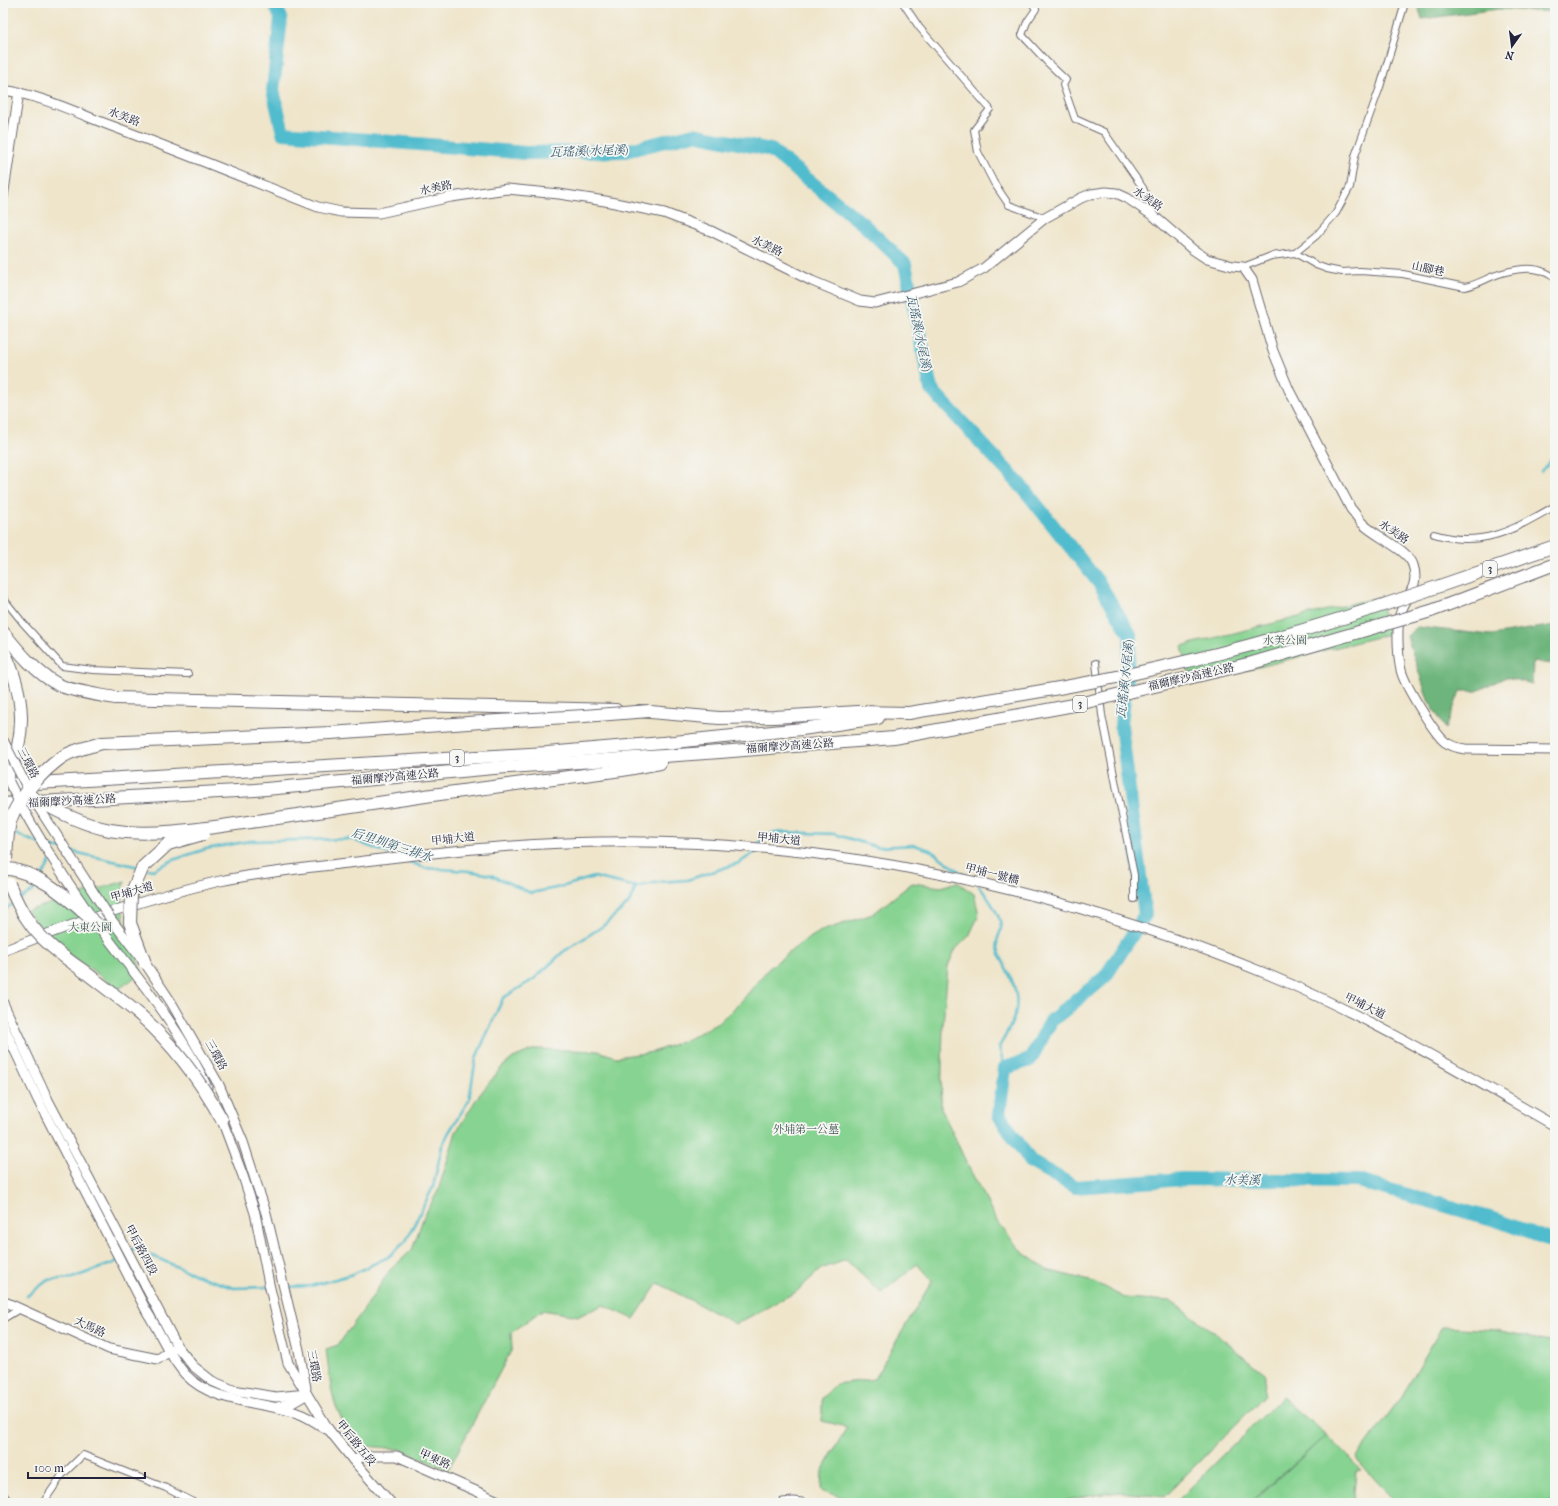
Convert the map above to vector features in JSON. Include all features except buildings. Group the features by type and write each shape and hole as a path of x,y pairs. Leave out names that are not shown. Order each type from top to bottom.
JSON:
{"highway":[{"name":"福爾摩沙高速公路","path":"4,783 547,753 802,729 909,713 1074,685 1159,668 1352,615 1555,546"},
{"name":"福爾摩沙高速公路","path":"3,804 255,790 494,768 894,738 1074,705 1252,663 1431,611 1555,564"},
{"path":"3,632 26,660 59,685 115,698 594,708 649,711 719,718 774,717 858,712 909,713"},
{"path":"3,649 18,689 22,711 21,730 18,742 12,764 4,783"},
{"path":"222,1120 208,1094 189,1067 166,1040 116,996 62,956 41,937 27,920 9,884 7,871 7,843 10,822 15,807 29,788 64,757 79,750 102,743 331,733 649,711"},
{"path":"32,797 56,811 110,830 137,832 169,831 264,820 432,795 622,770 720,752"},
{"path":"145,963 130,923 131,894 143,867 168,844 189,837 264,820"},
{"path":"3,868 28,874 48,883 97,924"}],"street":[{"path":"903,3 919,27 990,109 974,130 978,152 994,183 1009,205 1045,218"},
{"path":"1032,3 1036,9 1027,22 1022,35 1066,80 1063,85 1075,119 1104,132 1143,188 1155,218"},
{"path":"1243,267 1271,256 1295,253 1316,236 1336,213 1344,201 1350,186 1355,156 1380,87 1405,3"},
{"name":"水美路","path":"3,90 19,92 50,102 159,143 318,207 342,212 379,213 451,197 507,189 559,194 605,201 664,213 711,231 812,282 860,301 875,303 958,282 984,268 1045,218 1091,194 1106,192 1116,193 1127,198 1155,218 1192,249 1207,259 1243,267 1252,280 1270,344 1289,390 1351,509 1362,524 1406,554 1413,563 1416,577 1399,618 1399,655 1401,670 1407,686 1438,734 1446,742 1455,747 1470,750 1555,750"},
{"path":"3,197 19,92"},
{"name":"山腳巷","path":"1295,253 1316,265 1327,269 1342,272 1360,270 1403,274 1465,287 1475,285 1492,276 1511,270 1527,269 1543,271 1555,278"},
{"path":"1434,534 1444,537 1468,540 1489,538 1504,533 1555,506"},
{"path":"3,598 23,623 62,666 93,670 188,674"},
{"path":"1096,663 1102,715 1134,875 1134,899"},
{"name":"三環路","path":"3,740 32,797 110,918 145,963 171,1002 219,1085 244,1142 266,1213 307,1394"},
{"name":"三環路","path":"3,770 4,783 52,860 97,924 157,1003 183,1042 204,1080 222,1120 255,1213 284,1348 293,1372 307,1394"},
{"path":"4,783 32,797"},
{"name":"甲埔大道","path":"3,951 116,909 191,888 267,873 389,858 514,845 597,842 660,842 742,847 822,856"},
{"name":"甲埔一號橋","path":"822,856 934,873 1053,902 1152,932"},
{"name":"甲埔大道","path":"1152,932 1268,974 1340,1007 1418,1047 1555,1126"},
{"name":"甲后路四段","path":"3,1003 48,1100 177,1346 193,1366 212,1381 234,1390 276,1397 307,1394"},
{"name":"甲后路四段","path":"3,1025 38,1100 169,1352 186,1375 202,1387 219,1395 298,1413 329,1430"},
{"name":"大馬路","path":"3,1301 109,1349 158,1359 177,1346"},
{"path":"3,1319 20,1308"},
{"name":"甲后路四段","path":"276,1407 292,1403 307,1394"},
{"name":"甲后路五段","path":"307,1394 329,1430 391,1503"},
{"path":"43,1503 62,1475 84,1455 166,1488 195,1503"},
{"name":"甲東路","path":"353,1460 367,1456 397,1456 504,1503"},
{"path":"3,1494 10,1503"},
{"path":"783,1503 802,1503"}],"green space":[{"path":"1417,3 1555,3 1555,12 1499,9 1422,19"},
{"name":"水美公園","path":"1379,597 1389,634 1192,684 1182,646"},
{"path":"1555,625 1555,664 1533,662 1532,684 1506,677 1477,691 1460,691 1446,729 1428,700 1407,636 1417,627 1491,635"},
{"name":"大東公園","path":"125,881 122,904 126,927 142,972 119,989 63,950 26,911"},
{"name":"外埔第一公墓","path":"957,882 974,894 979,915 969,936 955,950 948,966 943,1024 941,1108 968,1166 998,1223 1022,1252 1047,1270 1094,1282 1125,1298 1170,1301 1194,1317 1266,1375 1265,1395 1164,1497 1120,1492 1094,1495 1054,1503 856,1503 821,1490 822,1471 847,1427 822,1421 822,1398 836,1384 874,1379 932,1281 917,1264 881,1293 846,1260 821,1269 796,1292 736,1324 658,1283 634,1319 603,1305 579,1316 542,1310 511,1333 512,1349 448,1470 400,1449 366,1446 343,1422 335,1404 331,1388 326,1349 338,1345 390,1270 412,1250 424,1216 438,1191 456,1132 477,1098 501,1068 513,1058 535,1049 598,1051 616,1057 653,1052 686,1040 718,1023 740,1003 769,968 800,944 821,931 873,914 912,883 941,887"},
{"path":"1442,1327 1496,1330 1555,1342 1555,1503 1396,1503 1356,1458 1402,1396"},
{"path":"1282,1397 1326,1435 1250,1503 1190,1503 1177,1501"},
{"path":"1326,1435 1361,1470 1356,1471 1353,1503 1252,1503"}],"waterway":[{"name":"瓦瑤溪(水尾溪)","path":"274,3 281,18 273,90 283,133 526,153 625,151 694,134 771,150 863,224 905,264 931,389 1024,489 1099,583 1131,636 1121,725 1145,915 1105,977 1051,1021 1030,1060 1005,1068 999,1115 1031,1162 1075,1187 1184,1179 1358,1181 1496,1220 1555,1242"},
{"path":"1541,471 1555,456"},
{"name":"后里圳第三排水","path":"11,832 40,844"},
{"name":"后里圳第三排水","path":"758,845 763,836 776,832 834,834 877,847 914,845 930,850 967,877"},
{"name":"后里圳第三排水","path":"148,869 153,870 173,860 206,849 250,841 351,839 389,854"},
{"name":"后里圳第三排水","path":"48,846 63,849"},
{"name":"后里圳第三排水","path":"403,859 425,868 469,871 491,875 531,893 561,887 594,877 636,887 659,882 687,880 739,863 756,850"},
{"name":"后里圳第三排水","path":"70,851 139,867"},
{"path":"42,877 51,860"},
{"path":"20,899 34,890 38,883"},
{"name":"后里圳第三排水","path":"979,886 993,905 999,917 1001,929 997,942 998,948 1010,976 1016,996 1017,1005 1013,1021 999,1047 1005,1068"},
{"path":"286,1287 311,1286 353,1274 388,1257 406,1241 433,1187 442,1146 469,1100 476,1058 503,998 534,979 563,952 603,926 629,903 636,887"},
{"path":"3,911 14,903"},
{"path":"27,1296 48,1280 72,1278 114,1263 134,1248 196,1275 234,1288 267,1287"}],"water label":[{"name":"水美溪","path":"1242,1180"}]}
